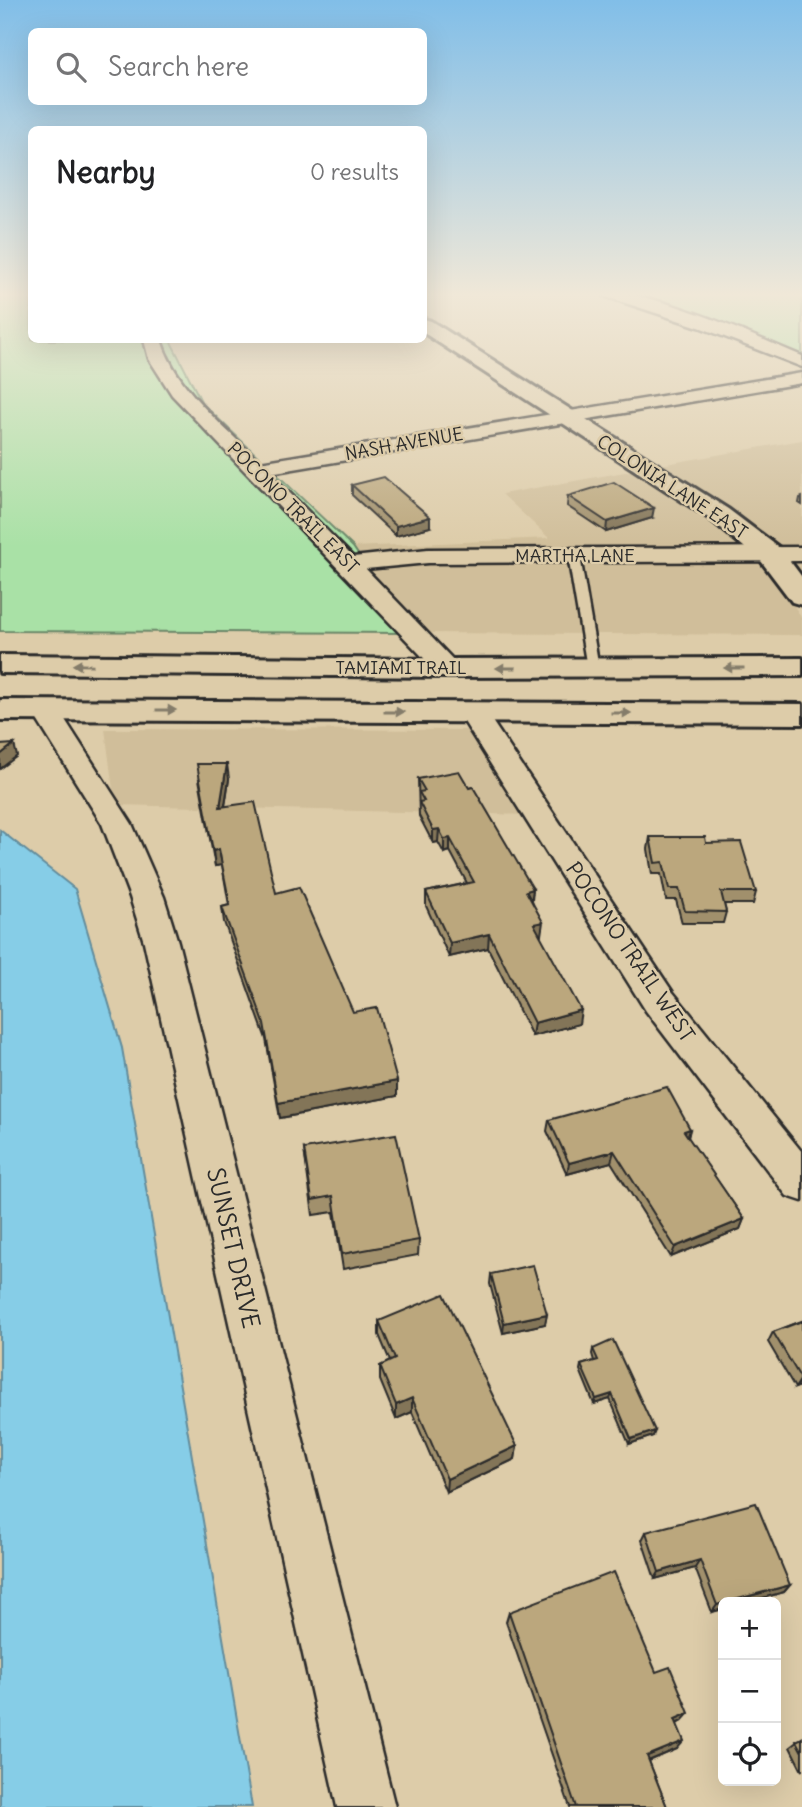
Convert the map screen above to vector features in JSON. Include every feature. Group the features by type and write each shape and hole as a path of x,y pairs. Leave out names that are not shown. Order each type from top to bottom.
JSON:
{"main road":[{"name":"COLONIA LANE EAST","path":"504,377 719,514 771,555 802,596"},
{"name":"TAMIAMI TRAIL","path":"0,664 448,668 802,667"},
{"path":"45,710 80,689 104,685 349,687 400,683 448,668"},
{"path":"0,710 802,714"}],"street":[{"name":"POCONO TRAIL EAST","path":"170,377 179,391 448,668"},
{"name":"NASH AVENUE","path":"255,469 802,378"},
{"name":"MARTHA LANE","path":"349,564 396,557 802,554"},
{"name":"SUNSET DRIVE","path":"45,710 117,824 147,897 161,943 366,1807"},
{"name":"POCONO TRAIL WEST","path":"472,712 659,1001 802,1183"}],"lane":[{"path":"574,556 593,668"}],"shaded area":[{"path":"802,440 802,576 782,553 655,466"},
{"path":"636,470 709,516 759,556 779,580 802,619 802,635 411,633 353,547 549,538 502,494"},
{"path":"105,729 502,730 531,815 115,805"}],"green space":[{"path":"0,377 189,377 202,403 353,547 411,633 0,631"}],"water":[{"path":"0,830 75,889 122,1048 252,1807 0,1807"}],"building":[{"path":"384,477 430,517 396,526 352,485"},
{"path":"614,482 654,508 607,522 568,496"},
{"path":"14,744 0,755 0,745"},
{"path":"197,764 227,764 220,807 255,802 276,893 299,887 353,1012 377,1008 397,1081 278,1103 264,1023 222,907 230,905 219,849 213,851"},
{"path":"459,771 469,788 473,787 533,889 526,891 543,922 534,924 581,1010 534,1023 489,934 450,943 426,892 474,882 450,838 444,839 439,829 433,830 419,802 424,801 419,792 425,791 418,779"},
{"path":"650,837 705,837 706,843 741,842 756,892 721,892 726,912 685,911 679,889 669,889 663,862 655,863"},
{"path":"667,1087 690,1129 684,1131 744,1219 675,1247 614,1151 569,1163 549,1120"},
{"path":"396,1134 419,1240 342,1254 333,1196 312,1200 304,1149"},
{"path":"533,1265 547,1314 504,1323 491,1274"},
{"path":"444,1294 517,1446 447,1479 412,1398 396,1405 380,1366 395,1359 379,1321"},
{"path":"802,1321 802,1378 801,1379 773,1332"},
{"path":"613,1340 655,1431 631,1439 612,1394 596,1399 581,1365 598,1360 593,1349"},
{"path":"756,1503 790,1585 746,1597 718,1597 717,1605 700,1560 659,1572 646,1532"},
{"path":"614,1572 656,1672 670,1667 689,1713 675,1719 684,1741 647,1756 667,1807 576,1807 509,1612"},
{"path":"802,1738 802,1752 796,1741"}]}
